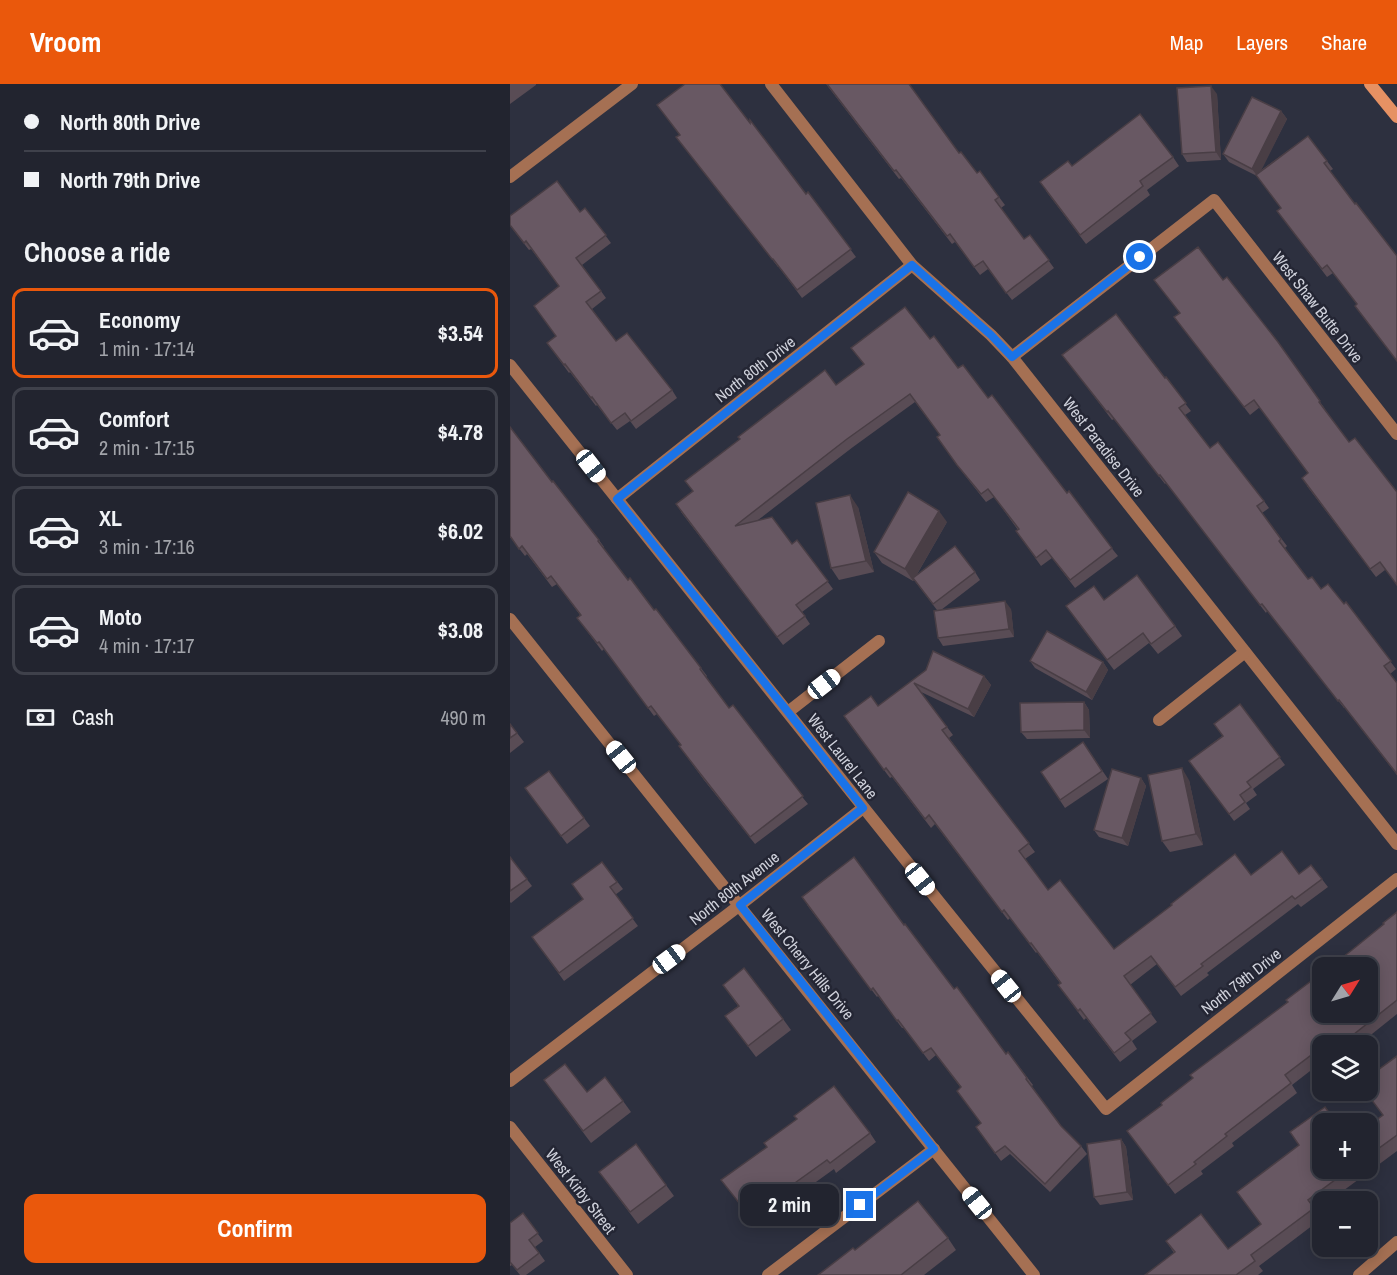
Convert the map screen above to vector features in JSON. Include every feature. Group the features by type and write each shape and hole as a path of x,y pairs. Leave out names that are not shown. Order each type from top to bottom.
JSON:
{"main road":[{"path":"1371,84 1397,117"}],"street":[{"path":"510,177 617,88 632,84"},
{"name":"West Paradise Drive","path":"771,84 912,265 991,335 1012,357 1397,844"},
{"name":"West Shaw Butte Drive","path":"1012,357 1214,200 1397,434"},
{"name":"North 80th Drive","path":"617,499 912,265"},
{"name":"West Laurel Lane","path":"510,365 1106,1109"},
{"name":"West Cherry Hills Drive","path":"512,626 740,905 1034,1275"},
{"path":"788,712 879,641"},
{"path":"1159,720 1245,652"},
{"name":"North 80th Avenue","path":"510,1081 863,808"},
{"name":"North 79th Drive","path":"1106,1109 1397,879"},
{"name":"West Kirby Street","path":"510,1127 627,1275"},
{"path":"768,1275 934,1149"},
{"path":"1359,1275 1397,1242"}],"building":[{"path":"685,84 720,84 851,249 797,290 676,137 680,135 657,105"},
{"path":"827,84 909,84 959,153 961,152 977,173 980,171 999,197 995,200 1024,239 1030,235 1049,260 1006,293 983,261 974,267 950,234 947,236"},
{"path":"1211,86 1216,152 1182,154 1177,88"},
{"path":"1252,97 1281,111 1252,169 1223,154"},
{"path":"1140,114 1173,157 1140,181 1143,186 1080,235 1040,182 1068,161 1072,166"},
{"path":"1308,136 1327,161 1324,163 1397,256 1397,361 1327,265 1322,269 1277,211 1281,208 1256,175"},
{"path":"557,181 580,212 585,208 606,235 576,258 601,291 586,302 616,341 627,333 672,390 631,421 625,413 611,423 547,343 556,336 534,306 559,286 526,241 524,243 510,225 510,216"},
{"path":"1198,247 1223,280 1227,277 1278,342 1349,442 1355,438 1397,492 1397,585 1380,562 1370,569 1302,478 1308,473 1254,400 1244,407 1174,317 1180,313 1154,280"},
{"path":"905,307 930,339 934,336 958,368 963,365 988,398 992,395 1112,548 1070,580 1046,550 1036,558 1016,531 1019,529 988,489 981,494 957,465 937,437 940,435 910,394 847,439 735,526 772,517 792,544 797,540 828,581 796,605 805,616 777,637 676,504 693,491 685,481 825,370 836,385 864,364 851,348"},
{"path":"1116,314 1186,403 1179,408 1210,448 1218,442 1264,501 1257,506 1281,539 1279,541 1308,579 1312,577 1321,589 1328,584 1344,604 1346,602 1391,661 1384,666 1397,683 1397,774 1062,355"},
{"path":"510,427 628,580 630,578 654,610 656,609 729,708 733,705 803,796 750,837 651,706 648,708 599,642 597,643 577,618 581,615 551,576 547,579 522,546 519,549 510,536"},
{"path":"908,492 939,511 905,569 874,552"},
{"path":"850,495 866,561 831,568 816,503"},
{"path":"955,546 975,572 933,604 913,578"},
{"path":"1137,575 1175,626 1151,644 1143,633 1107,660 1066,606 1094,586 1104,600"},
{"path":"1005,601 1009,629 938,638 934,611"},
{"path":"1047,631 1103,662 1086,692 1030,661"},
{"path":"933,651 984,676 968,709 914,683 947,727 942,730 1029,843 1019,851 1048,890 1060,880 1114,949 1235,854 1251,875 1282,851 1299,874 1311,865 1322,879 1295,899 1292,896 1201,964 1203,966 1175,987 1151,956 1124,976 1151,1013 1125,1033 1131,1040 1114,1053 1080,1009 1078,1011 1058,985 1061,983 1031,943 1004,910 1002,912 929,815 925,819 886,768 884,770 844,716 871,696 878,706 926,670"},
{"path":"1084,702 1084,730 1021,732 1020,703"},
{"path":"1240,704 1280,757 1247,782 1251,787 1240,795 1245,802 1229,814 1189,761 1223,736 1214,724"},
{"path":"510,724 517,733 510,738"},
{"path":"1083,742 1102,771 1060,800 1041,772"},
{"path":"1182,768 1196,834 1162,841 1148,775"},
{"path":"1112,769 1141,778 1122,838 1094,830"},
{"path":"549,771 584,818 561,836 525,788"},
{"path":"510,857 527,879 510,891"},
{"path":"854,857 954,989 957,987 1006,1054 1008,1052 1061,1126 1081,1146 1045,1184 1005,1146 995,1153 976,1127 981,1123 957,1091 961,1087 931,1048 923,1053 873,988 871,990 802,897"},
{"path":"602,862 617,882 610,887 633,918 559,973 532,937 583,899 572,884"},
{"path":"1397,912 1397,1000 1378,1015 1378,957 1343,957"},
{"path":"744,968 783,1019 748,1046 725,1016 739,1006 723,985"},
{"path":"1312,980 1312,1023 1368,1023 1353,1035 1312,1035 1312,1055 1285,1075 1291,1083 1225,1134 1227,1136 1194,1162 1196,1164 1168,1185 1127,1131 1193,1078 1190,1075 1288,1002 1286,1000"},
{"path":"1397,1056 1397,1135 1378,1149 1378,1119 1383,1115 1372,1101 1378,1101 1378,1070"},
{"path":"565,1064 587,1092 605,1077 623,1101 583,1131 544,1080"},
{"path":"834,1086 870,1133 830,1163 827,1160 785,1190 751,1218 721,1180 767,1147 764,1143 797,1119 794,1116"},
{"path":"1325,1107 1329,1113 1317,1113"},
{"path":"1312,1116 1312,1179 1336,1179 1320,1191 1312,1191 1312,1197 1308,1200 1312,1209 1251,1255 1255,1261 1236,1275 1145,1275 1175,1252 1166,1241 1201,1214 1228,1249 1261,1224 1237,1192 1299,1145 1290,1132"},
{"path":"1121,1139 1127,1192 1094,1197 1087,1144"},
{"path":"636,1144 666,1185 630,1212 599,1172"},
{"path":"918,1201 948,1238 901,1275 818,1275 853,1248 855,1250"},
{"path":"523,1213 538,1233 529,1240 539,1253 517,1270 510,1262 510,1223"}],"route":[{"path":"860,1205 934,1149 740,905 863,808 617,499 912,265 991,335 1012,357 1140,257"}]}
